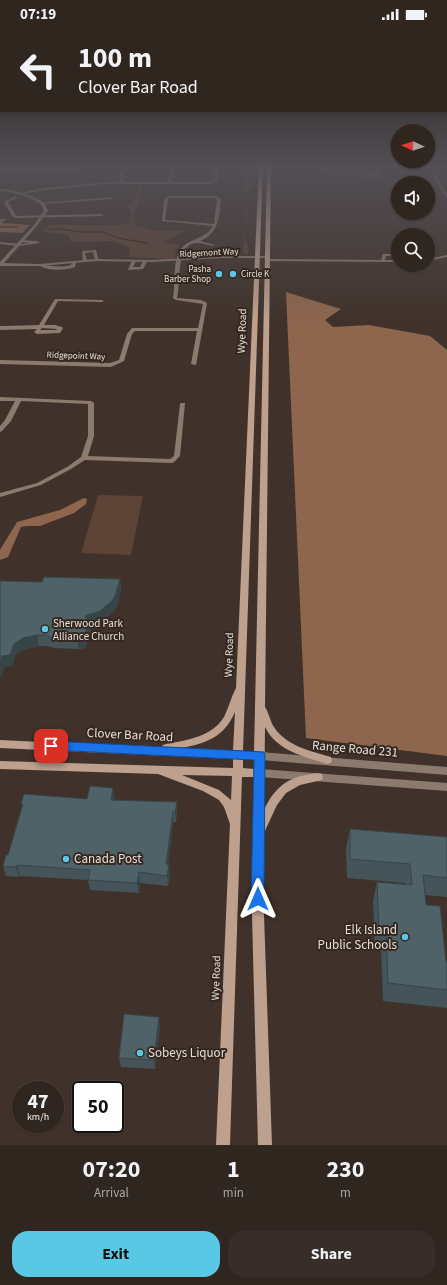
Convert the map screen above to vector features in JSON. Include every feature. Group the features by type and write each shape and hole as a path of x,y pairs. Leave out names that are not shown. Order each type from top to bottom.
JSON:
{"main road":[{"name":"Wye Road","path":"223,1145 259,217"},
{"path":"265,1145 258,914 258,838 268,217"},
{"path":"156,750 200,740 214,734 226,720 241,685"},
{"path":"260,707 271,730 281,741 294,749 327,760"},
{"name":"Clover Bar Road","path":"0,744 260,756"},
{"path":"0,765 260,773"},
{"path":"154,770 200,785 222,797 228,802 236,828"},
{"path":"258,838 271,806 277,796 295,782 318,777"}],"street":[{"path":"0,264 43,217"},
{"path":"163,217 163,220 165,221 216,225"},
{"path":"194,364 205,303 201,301 178,300 175,298 179,262 183,250 212,232 216,225 217,217"},
{"path":"197,242 212,245"},
{"path":"0,243 20,243"},
{"path":"85,261 83,252 91,250 94,251 97,260"},
{"path":"383,261 384,255 391,255"},
{"path":"435,259 447,256"},
{"name":"Ridgemont Way","path":"0,264 40,265 68,268 73,266 74,262 97,260 179,262 257,258 391,262"},
{"name":"Ridgemont Way","path":"134,261 130,268 136,270 141,268 145,262"},
{"path":"0,325 40,327 57,300 102,301"},
{"path":"0,328 11,326"},
{"name":"Ridgepoint Way","path":"0,362 111,365 121,361 130,334 134,329 200,330"},
{"path":"0,399 91,403 91,436 84,458"},
{"path":"0,430 8,421 19,399"},
{"path":"0,495 22,490 38,484 69,468 84,458 172,461 177,456 184,404"},
{"name":"Range Road 231","path":"260,756 327,760 447,771"},
{"path":"260,773 447,787"}],"shaded area":[{"path":"130,217 134,217 135,225 152,230 184,231 164,242 181,245 176,249 175,257 171,259 129,257 129,247 113,241 72,242 68,235 43,232 50,225 117,225 128,223"},
{"path":"247,217 245,238 249,249 248,254 246,255 243,252"},
{"path":"0,219 6,219 2,223 30,225 22,233 0,232"},
{"path":"286,292 341,309 325,320 333,327 369,325 430,336 447,350 447,756 306,738"},
{"path":"98,495 143,496 131,555 81,553"},
{"path":"84,498 87,499 86,504 74,513 40,526 21,527 8,557 0,560 0,550 17,522 60,510"}],"building":[{"name":"Sherwood Park Alliance Church","path":"44,577 120,579 112,601 100,611 85,616 89,623 83,638 52,638 46,635 37,635 23,638 14,644 10,655 2,656 0,661 0,581 42,582"},
{"path":"90,786 113,788 111,800 177,802 175,812 173,812 166,864 169,864 167,876 139,872 137,883 88,880 90,870 17,865 16,867 3,866 6,855 8,855 23,804 21,804 24,794 87,799"},
{"name":"Elk Island Public Schools","path":"350,829 447,837 447,878 423,875 426,905 440,906 447,962 447,990 388,983 386,931 379,930 377,882 412,885 410,864 350,859"},
{"name":"Sobeys Liquor","path":"124,1014 159,1017 154,1060 119,1058"}],"waterway":[{"path":"0,227 18,227"},
{"path":"50,229 63,229 80,232 104,232 117,238 147,243"}],"place":[{"name":"Pasha Barber Shop","path":"219,274"},
{"name":"Circle K","path":"233,274"},
{"name":"Sherwood Park Alliance Church","path":"45,629"},
{"name":"Canada Post","path":"66,859"},
{"name":"Elk Island Public Schools","path":"405,937"},
{"name":"Sobeys Liquor","path":"140,1053"}],"route":[{"path":"51,746 260,756 258,899"}]}
